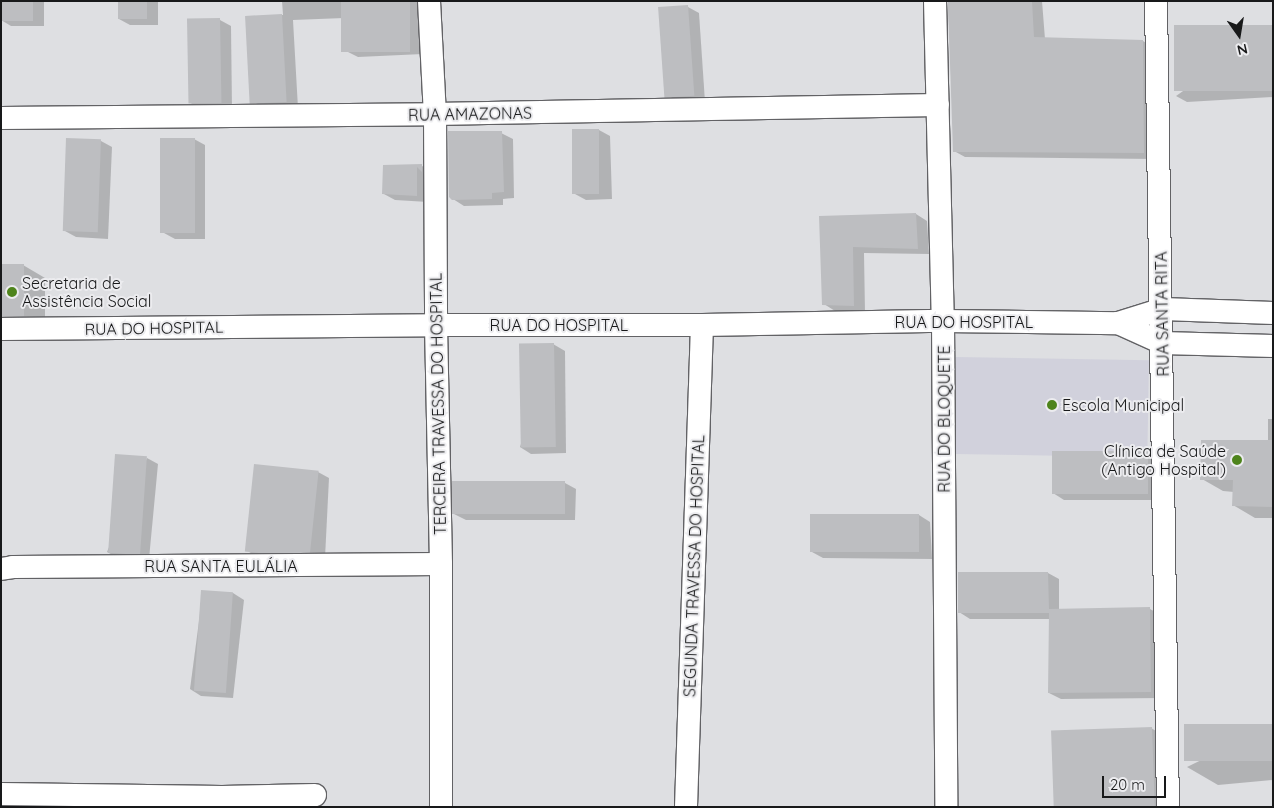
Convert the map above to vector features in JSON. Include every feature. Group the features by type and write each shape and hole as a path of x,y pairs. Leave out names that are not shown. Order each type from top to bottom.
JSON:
{"street":[{"name":"TERCEIRA TRAVESSA DO HOSPITAL","path":"429,1 435,114 436,325 441,564 441,807"},
{"name":"RUA DO BLOQUETE","path":"935,1 943,321 946,807"},
{"name":"RUA SANTA RITA","path":"1156,1 1163,309 1168,807"},
{"name":"RUA AMAZONAS","path":"1,118 435,114 938,105"},
{"name":"RUA DO HOSPITAL","path":"1,329 436,325 702,325 943,321 1118,323 1163,309 1273,313"},
{"name":"RUA DO HOSPITAL","path":"1118,323 1162,344 1273,346"},
{"name":"SEGUNDA TRAVESSA DO HOSPITAL","path":"686,807 702,325"},
{"name":"RUA SANTA EULÁLIA","path":"1,569 14,567 441,564"},
{"path":"1,794 222,802 314,795"}],"shaded area":[{"name":"Escola Municipal","path":"956,357 1149,360 1147,457 954,454"}],"building":[{"path":"1,1 33,1 33,21 1,21"},
{"path":"118,1 147,1 147,19 118,19"},
{"path":"341,1 410,1 410,52 341,52"},
{"path":"948,1 1032,1 1034,37 1143,40 1144,153 953,152"},
{"path":"688,5 694,96 664,98 658,7"},
{"path":"282,14 287,102 250,104 245,16"},
{"path":"220,18 221,103 188,104 187,19"},
{"path":"1174,25 1273,25 1273,91 1174,91"},
{"path":"572,129 599,129 599,194 572,194"},
{"path":"448,131 502,131 504,192 492,193 492,199 452,200 449,197"},
{"path":"66,138 101,139 98,232 63,231"},
{"path":"160,138 195,138 195,233 160,233"},
{"path":"422,164 422,172 417,167 417,196 382,194 383,165"},
{"path":"916,213 918,249 853,247 854,306 822,305 819,216"},
{"name":"Secretaria de Assistência Social","path":"1,264 24,264 24,316 1,316"},
{"path":"554,343 556,447 521,448 519,344"},
{"name":"Clínica de Saúde (Antigo Hospital)","path":"1201,440 1273,440 1273,507 1232,506 1233,480 1200,480"},
{"path":"1052,451 1148,451 1148,494 1052,494"},
{"path":"115,454 147,456 140,555 108,553"},
{"path":"254,464 319,471 309,558 245,552"},
{"path":"452,481 565,481 565,514 452,514"},
{"path":"810,514 919,514 919,552 810,552"},
{"path":"958,572 1048,572 1049,609 1150,607 1151,692 1048,693 1049,613 958,613"},
{"path":"201,590 233,592 226,693 194,691"},
{"path":"1184,724 1273,724 1273,761 1184,761"},
{"path":"1152,727 1155,807 1054,807 1051,731"}],"place":[{"name":"Secretaria de Assistência Social","path":"12,292"},
{"name":"Escola Municipal","path":"1052,405"},
{"name":"Clínica de Saúde (Antigo Hospital)","path":"1237,460"}]}
